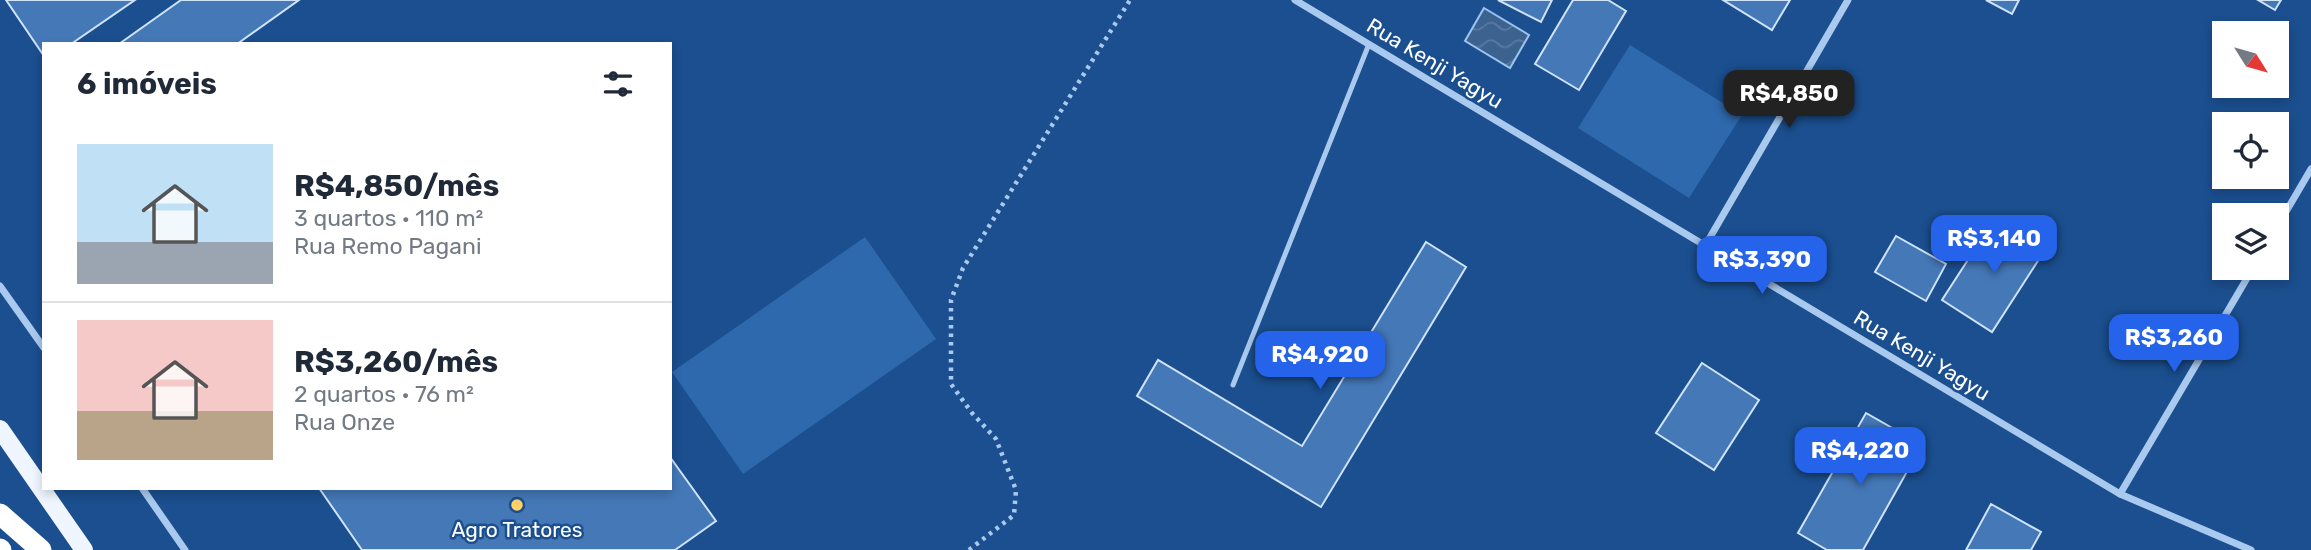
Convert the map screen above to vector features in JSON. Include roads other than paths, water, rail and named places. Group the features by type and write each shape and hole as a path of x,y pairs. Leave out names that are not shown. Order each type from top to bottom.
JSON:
{"highway":[{"path":"0,514 41,550"}],"main road":[{"path":"0,429 42,490"},
{"path":"42,490 84,550"}],"street":[{"name":"Rua Kenji Yagyu","path":"1296,0 2120,494 2250,550"},
{"path":"1705,246 1848,0"},
{"path":"2289,207 2311,169"},
{"path":"2120,494 2246,280"},
{"path":"0,286 42,345"},
{"path":"143,490 185,550"}],"lane":[{"path":"1233,384 1369,44"}],"water":[{"path":"1484,8 1529,35 1510,68 1465,41"}],"place":[{"name":"Agro Tratores","path":"517,505"}]}
